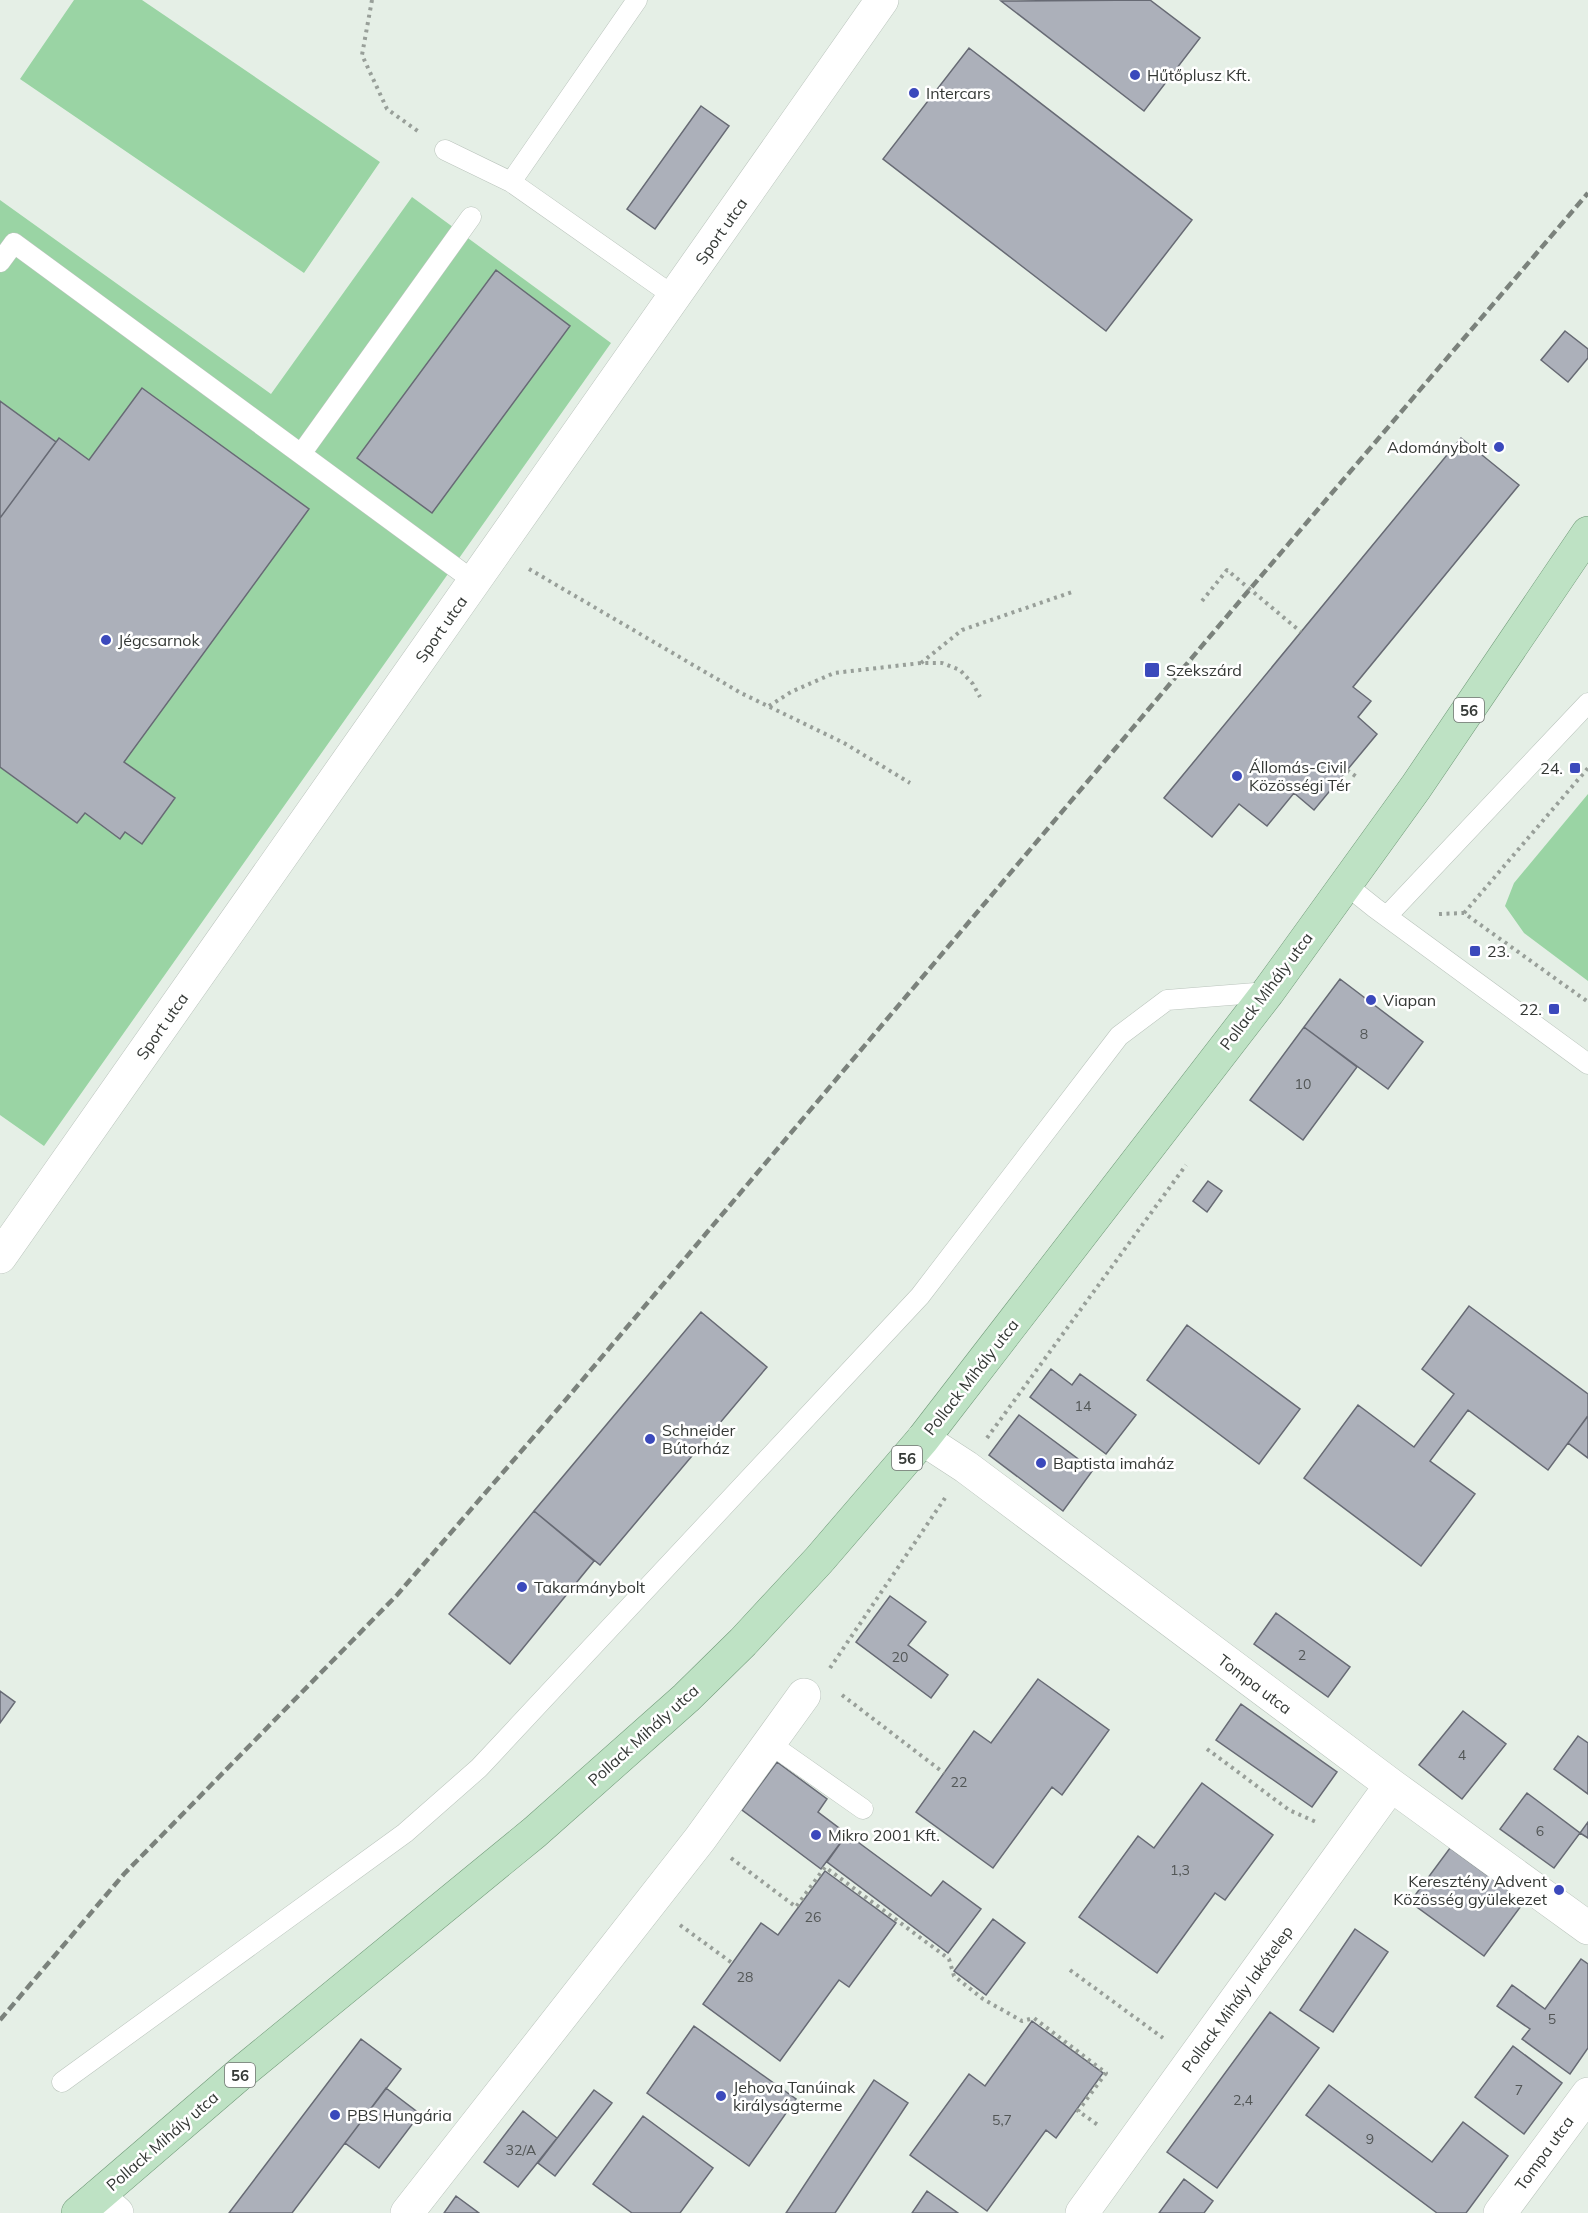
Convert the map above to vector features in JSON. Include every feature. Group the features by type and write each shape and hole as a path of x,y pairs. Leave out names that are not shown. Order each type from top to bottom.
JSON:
{"main road":[{"name":"Pollack Mihály utca","path":"98,2207 243,2072 535,1832 686,1698 744,1642 819,1560 923,1439 1268,992 1416,787 1588,533"}],"street":[{"name":"Sport utca","path":"0,1257 882,0"},
{"name":"Tompa utca","path":"923,1439 966,1467 1392,1785 1588,1928"},
{"path":"407,2213 700,1839 804,1695"},
{"name":"Pollack Mihály lakótelep","path":"1082,2213 1392,1785"},
{"name":"Tompa utca","path":"1500,2213 1588,2094"}],"lane":[{"path":"511,182 637,0"},
{"path":"445,150 511,182 675,297"},
{"path":"301,454 471,217"},
{"path":"0,262 14,243 474,582"},
{"path":"1387,916 1588,703"},
{"path":"1345,884 1588,1064"},
{"path":"62,2082 405,1833 479,1768 920,1296 1119,1036 1167,1000 1268,992"},
{"path":"769,1743 863,1809"}],"path":[{"path":"372,0 362,55 387,109 445,150"},
{"path":"498,549 741,693 844,743 910,783"},
{"path":"1202,602 1227,570 1301,632"},
{"path":"921,663 962,630 1075,591"},
{"path":"769,706 791,692 834,673 921,663 942,663 960,670 973,684 980,697"},
{"path":"1588,768 1464,913 1588,1002"},
{"path":"1347,770 1358,778"},
{"path":"828,1671 966,1467 1192,1157"},
{"path":"841,1695 944,1773"},
{"path":"1207,1749 1289,1810 1353,1838"},
{"path":"724,1854 796,1907 825,1867 949,1959 954,1976 983,1999 1022,2021 1034,2018 1106,2073 1078,2111 1129,2148"},
{"path":"675,1922 732,1963"},
{"path":"1070,1970 1193,2059"}],"green space":[{"path":"74,0 142,0 380,162 304,273 20,79"},
{"path":"412,197 611,343 44,1146 0,1115 0,200 271,394"},
{"path":"1588,794 1588,981 1524,933 1505,906 1514,883"}],"building":[{"name":"Hűtőplusz Kft.","path":"1150,0 1200,38 1144,111 1001,1"},
{"path":"969,48 1192,220 1106,331 883,159"},
{"path":"701,106 729,126 655,229 627,209"},
{"path":"496,270 570,326 432,513 357,458"},
{"path":"1565,331 1588,349 1588,358 1568,382 1541,360"},
{"name":"Jégcsarnok","path":"142,388 309,509 124,762 175,798 142,844 125,832 120,839 85,813 77,823 0,767 0,518 59,438 89,460"},
{"path":"0,401 56,442 0,518"},
{"path":"1461,438 1519,485 1353,687 1371,701 1358,717 1377,734 1314,810 1294,793 1267,826 1239,804 1212,837 1164,798"},
{"path":"1340,979 1423,1042 1388,1089 1304,1027"},
{"path":"1304,1027 1357,1067 1303,1140 1250,1100"},
{"path":"1208,1181 1222,1191 1207,1212 1193,1201"},
{"path":"1469,1306 1588,1394 1588,1416 1548,1470 1468,1410 1430,1461 1475,1494 1421,1566 1304,1478 1358,1405 1414,1447 1454,1394 1422,1369"},
{"name":"Schneider Bútorház","path":"701,1312 767,1367 600,1565 534,1511"},
{"path":"1187,1325 1300,1409 1259,1464 1147,1380"},
{"path":"1051,1369 1072,1385 1080,1374 1136,1415 1106,1454 1030,1397"},
{"name":"Baptista imaház","path":"1019,1415 1093,1470 1063,1511 989,1455"},
{"path":"1588,1418 1588,1458 1568,1443"},
{"name":"Takarmánybolt","path":"534,1511 594,1561 510,1664 449,1614"},
{"path":"890,1596 926,1622 908,1645 948,1675 931,1698 856,1642"},
{"path":"1276,1613 1350,1667 1328,1697 1254,1644"},
{"path":"1038,1679 1109,1730 1062,1795 1052,1787 993,1868 916,1812 974,1731 991,1743"},
{"path":"0,1691 15,1702 0,1723"},
{"path":"1241,1704 1337,1772 1312,1807 1216,1740"},
{"path":"1463,1711 1506,1744 1462,1799 1419,1765"},
{"path":"1578,1736 1588,1743 1588,1794 1554,1769"},
{"path":"777,1762 827,1799 818,1812 847,1834 821,1869 742,1810"},
{"path":"1202,1783 1273,1835 1225,1900 1215,1893 1157,1973 1079,1917 1138,1836 1154,1848"},
{"path":"1527,1793 1580,1833 1554,1868 1500,1829"},
{"path":"1588,1822 1588,1838 1580,1833"},
{"path":"847,1834 931,1896 943,1881 981,1909 948,1953 827,1862"},
{"path":"1450,1848 1524,1902 1484,1956 1410,1902"},
{"path":"825,1871 896,1923 849,1987 839,1980 780,2061 703,2004 761,1923 778,1935"},
{"path":"993,1919 1025,1943 986,1995 954,1971"},
{"path":"1355,1929 1388,1952 1333,2032 1300,2010"},
{"path":"1581,1959 1588,1964 1588,2048 1570,2074 1522,2039 1530,2029 1497,2006 1512,1985 1545,2009"},
{"path":"1270,2012 1319,2048 1217,2188 1167,2152"},
{"path":"1032,2021 1103,2073 1056,2138 1046,2130 987,2211 910,2155 969,2074 985,2086"},
{"name":"Jehova Tanúinak királyságterme","path":"694,2026 796,2099 749,2166 647,2093"},
{"name":"PBS Hungária","path":"361,2039 401,2069 292,2213 229,2213"},
{"path":"1513,2046 1562,2083 1524,2134 1475,2097"},
{"path":"874,2080 908,2103 835,2213 786,2213"},
{"path":"1329,2085 1432,2162 1463,2122 1508,2156 1466,2213 1437,2213 1306,2115"},
{"path":"386,2088 420,2114 379,2168 345,2143"},
{"path":"594,2090 612,2103 555,2176 538,2163"},
{"path":"523,2111 557,2138 518,2187 484,2162"},
{"path":"643,2116 713,2168 680,2213 632,2213 593,2184"},
{"path":"1184,2179 1213,2201 1204,2213 1159,2213"},
{"path":"927,2191 958,2213 912,2213"},
{"path":"456,2196 479,2213 444,2213"}],"railway":[{"path":"0,2020 124,1874 397,1595 563,1403 1250,589 1588,193"}],"place":[{"name":"Hűtőplusz Kft.","path":"1135,75"},
{"name":"Intercars","path":"914,93"},
{"name":"Adománybolt","path":"1499,447"},
{"name":"Jégcsarnok","path":"106,640"},
{"name":"Szekszárd","path":"1152,670"},
{"name":"24.","path":"1575,768"},
{"name":"Állomás-Civil Közösségi Tér","path":"1237,776"},
{"name":"23.","path":"1475,951"},
{"name":"Viapan","path":"1371,1000"},
{"name":"22.","path":"1554,1009"},
{"name":"Schneider Bútorház","path":"650,1439"},
{"name":"Baptista imaház","path":"1041,1463"},
{"name":"Takarmánybolt","path":"522,1587"},
{"name":"Mikro 2001 Kft.","path":"816,1835"},
{"name":"Keresztény Advent Közösség gyülekezet","path":"1559,1890"},
{"name":"Jehova Tanúinak királyságterme","path":"721,2096"},
{"name":"PBS Hungária","path":"335,2115"}]}
